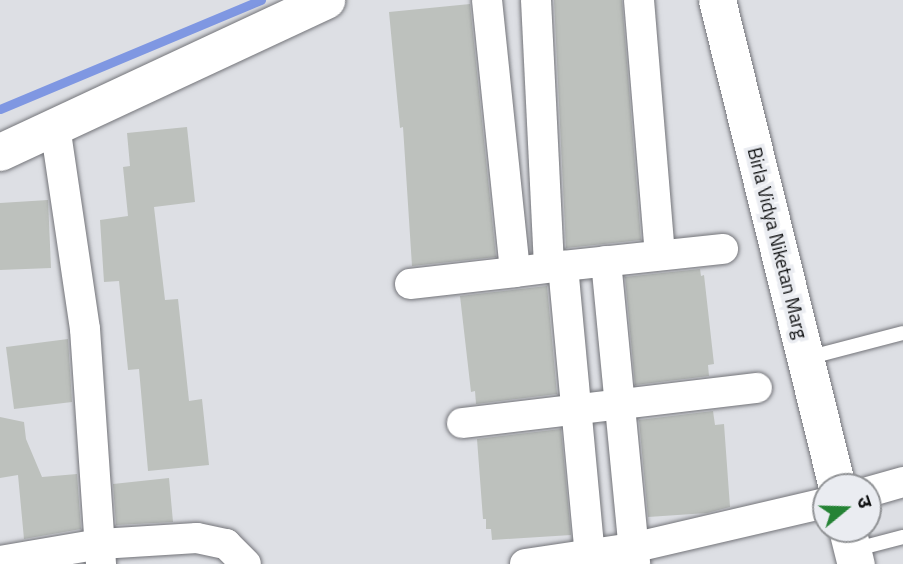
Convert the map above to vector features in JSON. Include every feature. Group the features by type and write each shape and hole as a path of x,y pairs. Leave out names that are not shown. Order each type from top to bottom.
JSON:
{"street":[{"path":"0,152 326,0"},
{"path":"487,0 515,272"},
{"path":"536,0 556,267 577,411 590,555"},
{"path":"639,0 660,256"},
{"name":"Birla Vidya Niketan Marg","path":"717,0 834,473"},
{"path":"55,126 85,329 101,554"},
{"path":"410,284 723,249"},
{"path":"606,261 633,556"},
{"path":"462,423 757,388"},
{"path":"882,488 903,482"},
{"path":"526,564 590,555 633,556 812,507"},
{"path":"0,561 101,554 197,538 226,544 246,564"}],"lane":[{"path":"807,358 903,333"},
{"path":"852,548 903,537"}],"building":[{"path":"554,0 622,0 641,240 566,248"},
{"path":"470,4 496,257 412,266 403,127 400,128 389,12"},
{"path":"187,127 195,202 154,207 165,300 178,299 189,401 202,399 209,465 148,471 139,369 128,370 119,281 104,282 100,220 128,216 123,167 130,166 127,133"},
{"path":"48,200 51,268 0,270 0,203"},
{"path":"700,269 701,276 704,275 714,364 708,365 709,376 635,385 625,277"},
{"path":"547,286 557,394 476,404 475,391 471,392 460,296"},
{"path":"68,339 72,402 14,409 6,347"},
{"path":"713,411 715,425 724,424 730,507 707,513 648,517 639,420"},
{"path":"0,417 24,422 26,439 42,477 77,474 81,529 24,539 18,475 0,478"},
{"path":"561,429 571,535 492,540 491,529 486,529 486,519 483,519 477,439"},
{"path":"169,478 173,522 116,525 113,484"}],"waterway":[{"path":"0,109 261,0"}]}
